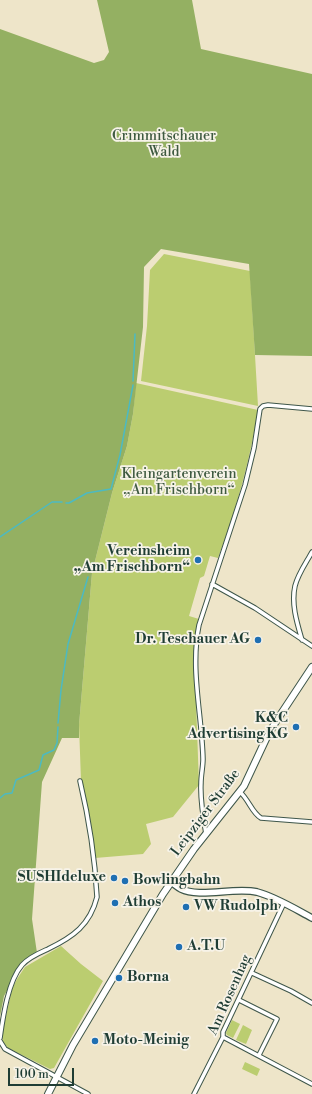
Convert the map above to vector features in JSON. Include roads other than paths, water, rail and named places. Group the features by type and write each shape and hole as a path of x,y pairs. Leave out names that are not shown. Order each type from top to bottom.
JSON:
{"main road":[{"name":"Leipziger Straße","path":"48,1094 81,1030 171,882 206,834 240,792 247,781 275,723 312,667"},
{"path":"171,882 179,888 187,891 257,892 284,903 312,918"}],"street":[{"path":"206,834 200,782 203,760 196,668 199,625 245,485 254,448 260,409 263,406 268,405 312,408"},
{"path":"302,640 294,608 294,592 298,577 312,552"},
{"path":"212,584 256,608 312,646"},
{"path":"80,781 93,849 98,897 96,904 87,922 77,931 28,960 21,966 9,989 0,1040 5,1049 88,1094"},
{"path":"240,792 247,798 257,816 261,818 312,822"},
{"name":"Am Rosenhag","path":"194,1094 223,1038 223,1032 284,903"},
{"path":"252,973 312,1002"},
{"path":"239,1000 277,1019 259,1055"},
{"path":"223,1038 259,1055 312,1084"}],"waterway":[{"path":"133,381 135,334"},
{"path":"66,503 69,503 87,493 111,489 120,455 133,385"},
{"path":"0,537 52,502 62,502"},
{"path":"90,571 92,563"},
{"path":"58,723 68,644 88,577"},
{"path":"0,798 5,794 12,793 16,780 39,770 43,755 54,750 57,743 58,727"}],"place":[{"name":"Vereinsheim „Am Frischborn“","path":"198,560"},
{"name":"Dr. Teschauer AG","path":"258,640"},
{"name":"K&C Advertising KG","path":"296,727"},
{"name":"SUSHIdeluxe","path":"114,878"},
{"name":"Bowlingbahn","path":"125,881"},
{"name":"Athos","path":"115,903"},
{"name":"VW Rudolph","path":"186,907"},
{"name":"A.T.U","path":"179,947"},
{"name":"Borna","path":"119,978"},
{"name":"Moto-Meinig","path":"95,1041"}],"park label":[{"name":"Crimmitschauer Wald","path":"164,146"},
{"name":"Kleingartenverein „Am Frischborn“","path":"179,484"}]}
